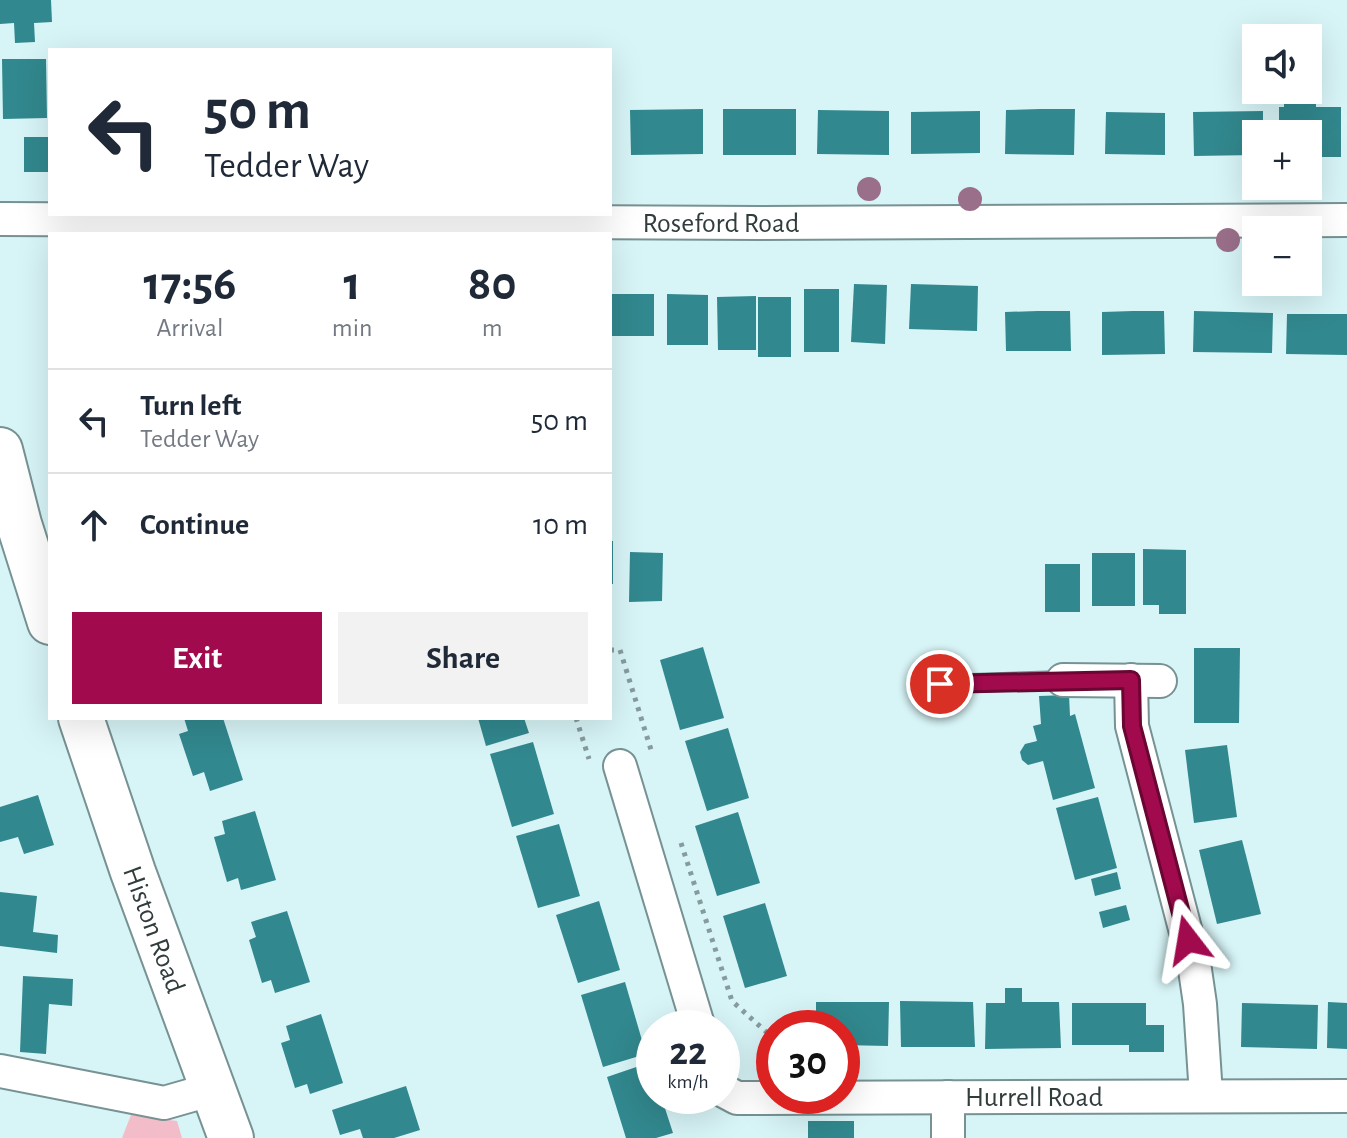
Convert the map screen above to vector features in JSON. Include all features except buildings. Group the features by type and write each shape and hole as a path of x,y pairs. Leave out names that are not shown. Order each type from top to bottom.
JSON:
{"main road":[{"path":"0,450 48,616"},
{"name":"Histon Road","path":"82,720 133,872 231,1138"}],"street":[{"name":"Roseford Road","path":"0,219 743,223 1347,220"},
{"path":"1063,680 1145,680 1132,726 1194,963 1206,1095"},
{"path":"620,766 694,1010"},
{"path":"0,1071 164,1103 213,1089"},
{"name":"Hurrell Road","path":"740,1098 1347,1096"},
{"path":"948,1097 948,1138"}],"lane":[{"path":"940,684 1063,680"}],"path":[{"path":"612,650 620,650 657,767"},
{"path":"680,841 732,1001 756,1023"}],"shaded area":[{"path":"131,1115 177,1121 182,1138 122,1138"}],"route":[{"path":"940,684 1131,680 1132,726 1188,940"}]}
